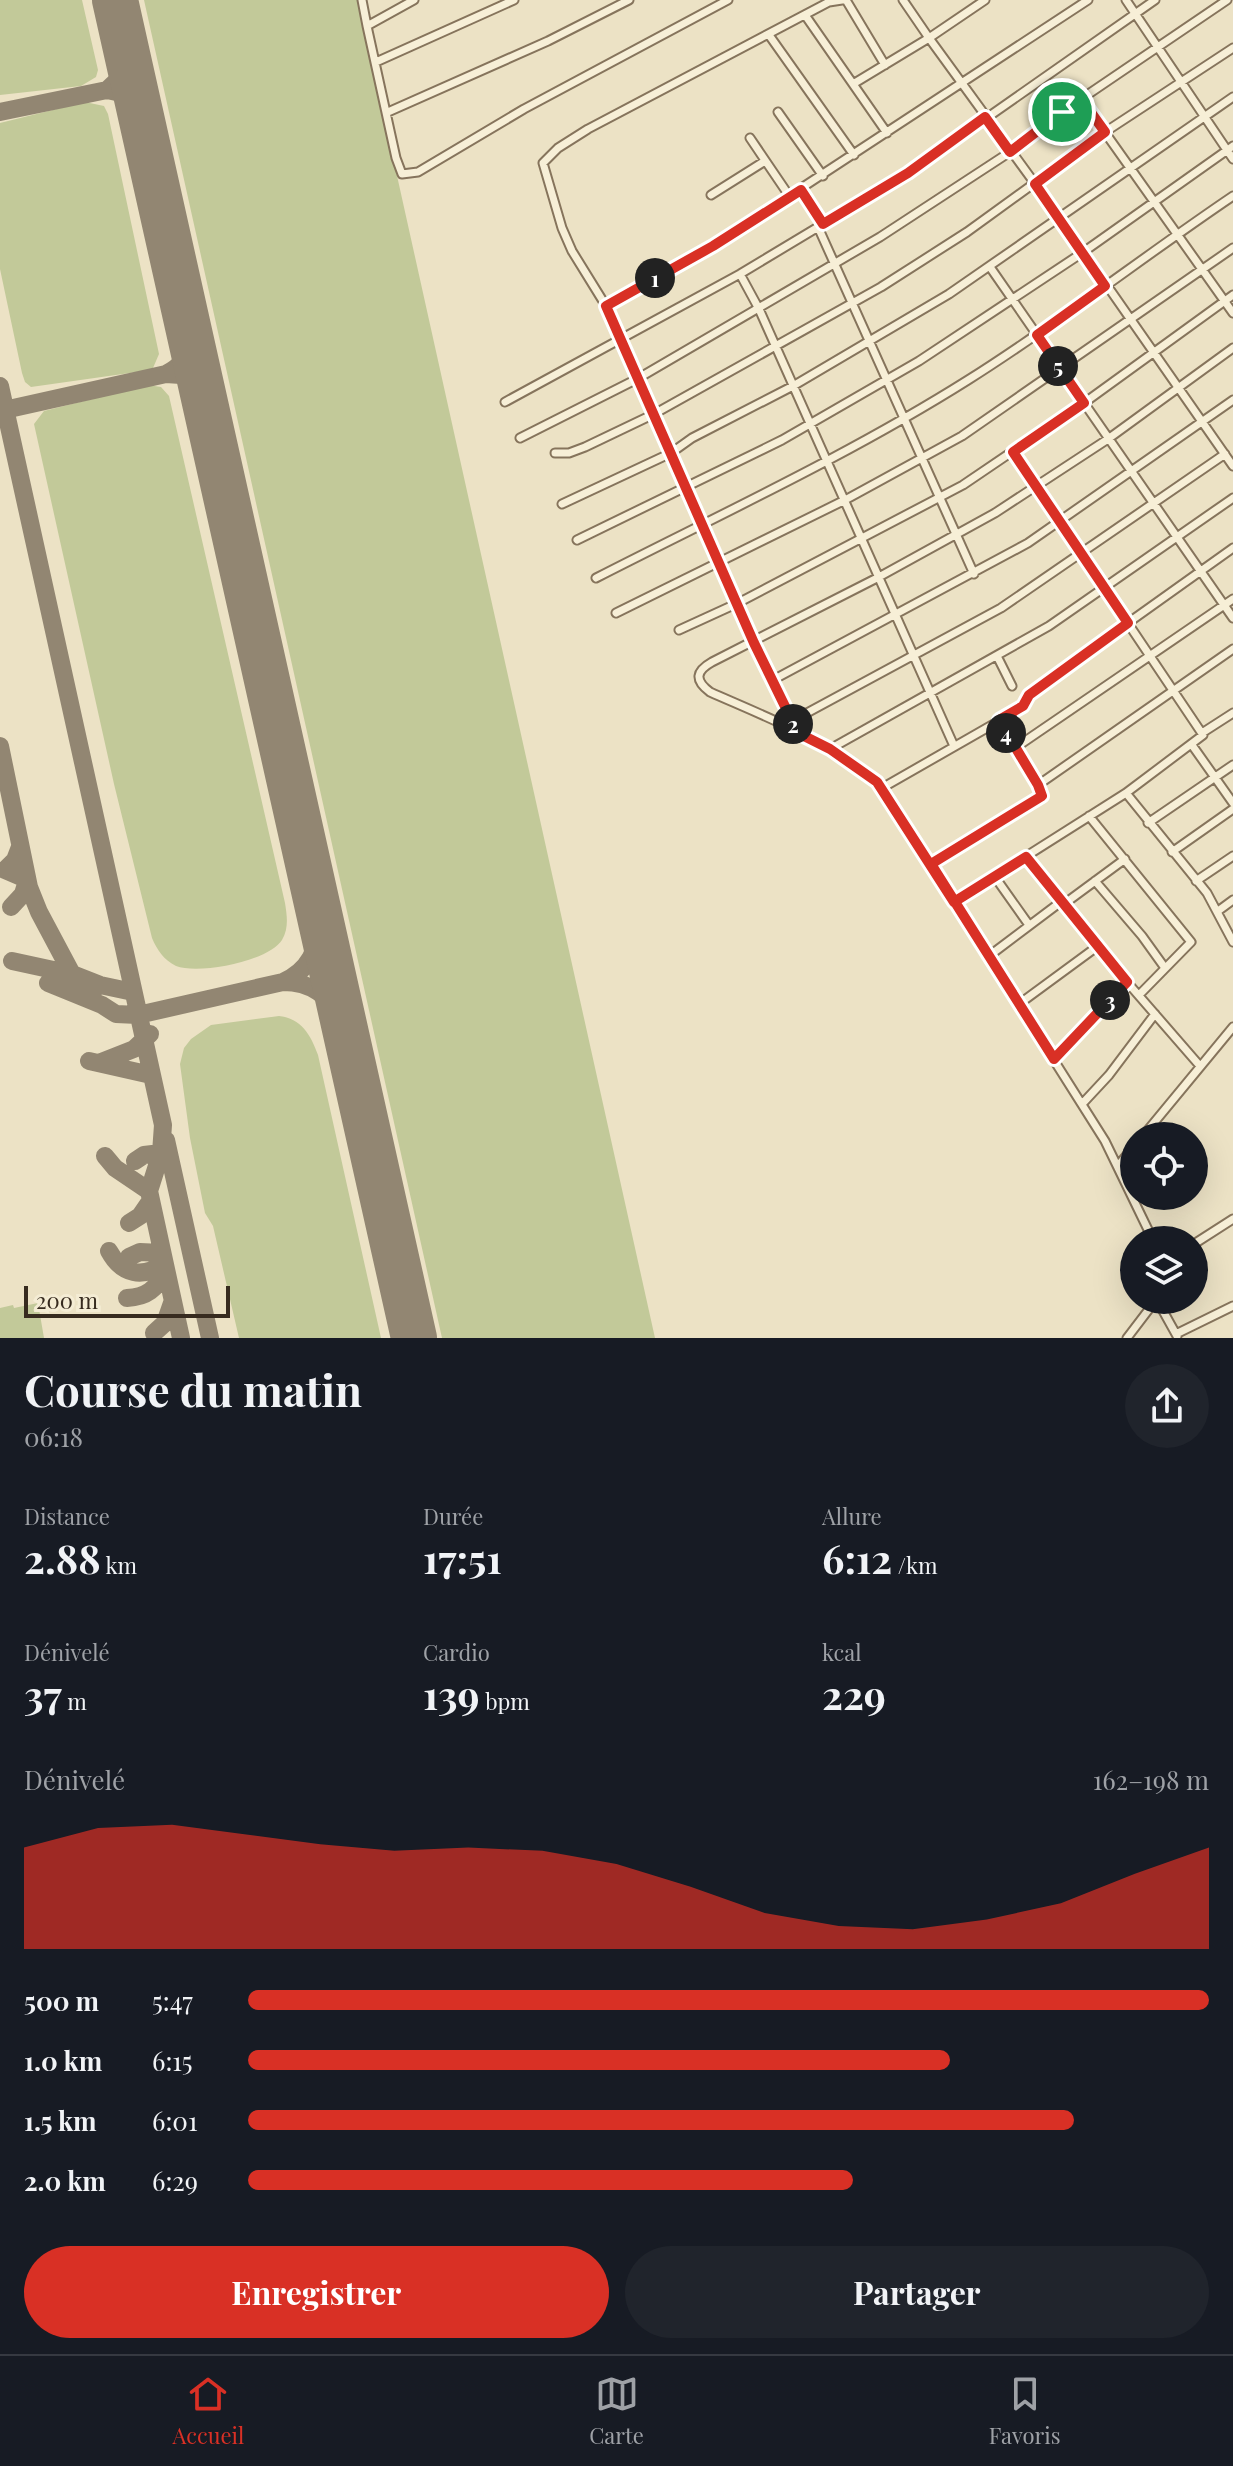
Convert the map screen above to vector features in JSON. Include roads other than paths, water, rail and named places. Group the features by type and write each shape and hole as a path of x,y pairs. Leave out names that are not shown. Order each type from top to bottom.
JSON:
{"street":[{"path":"362,0 402,174 418,172 536,102 728,0"},
{"path":"367,26 414,0"},
{"path":"376,62 514,0"},
{"path":"388,112 548,41 629,0"},
{"path":"798,733 771,681 606,306 572,251 562,228 554,194 543,171 543,163 547,156 588,129 829,1 844,0 885,65"},
{"path":"903,0 1233,466"},
{"path":"853,84 985,0"},
{"path":"606,306 713,246 1088,0"},
{"path":"1126,0 1204,116 1230,148 1233,159"},
{"path":"505,402 740,274 908,173 1155,0"},
{"path":"520,438 637,379 759,309 924,209 1228,0 1233,7"},
{"path":"805,15 887,133"},
{"path":"769,35 854,155"},
{"path":"555,453 569,453 585,447 654,414 914,268 1105,132 1233,48"},
{"path":"562,504 671,453 692,438 868,343 990,267 1233,97"},
{"path":"1082,100 1233,313"},
{"path":"778,112 823,176"},
{"path":"750,138 790,197"},
{"path":"577,540 810,424 886,380 1013,300 1230,148"},
{"path":"711,195 765,161"},
{"path":"801,190 820,226 868,343 974,574"},
{"path":"596,578 827,461 904,418 1037,335 1233,196"},
{"path":"616,613 845,500 962,436 1132,321 1233,248"},
{"path":"990,267 1233,618"},
{"path":"740,274 759,309 954,746"},
{"path":"679,630 738,603 940,498 1084,403 1233,295"},
{"path":"1146,1226 1118,1166 1082,1104 882,788 830,749 710,692 699,683 699,671 957,535 1108,439 1233,348"},
{"path":"771,681 1028,543 1233,400"},
{"path":"954,902 1126,793 1202,738 1202,733 1173,689 1013,452"},
{"path":"792,721 1001,608 1225,454"},
{"path":"830,749 1049,626 1233,498"},
{"path":"882,788 1020,709 1029,695 1233,548"},
{"path":"1015,748 1233,599"},
{"path":"1038,785 1233,649"},
{"path":"997,656 1012,686"},
{"path":"1202,733 1233,713"},
{"path":"931,864 1042,796 999,720"},
{"path":"1192,745 1233,803"},
{"path":"1148,823 1233,765"},
{"path":"1126,793 1218,911 1233,942"},
{"path":"1172,852 1233,809"},
{"path":"1089,816 1191,942 1139,995"},
{"path":"1196,881 1233,856"},
{"path":"1026,857 1200,1066"},
{"path":"989,956 1125,859"},
{"path":"995,877 1029,925"},
{"path":"1095,881 1165,968"},
{"path":"1218,911 1233,900"},
{"path":"1019,1004 1098,946"},
{"path":"1054,1059 1127,982"},
{"path":"1082,1104 1109,1075 1155,1014"},
{"path":"1154,1122 1233,1027"},
{"path":"1208,1235 1233,1219"},
{"path":"1164,1314 1177,1336 1233,1306"},
{"path":"1127,1338 1145,1314"}]}
